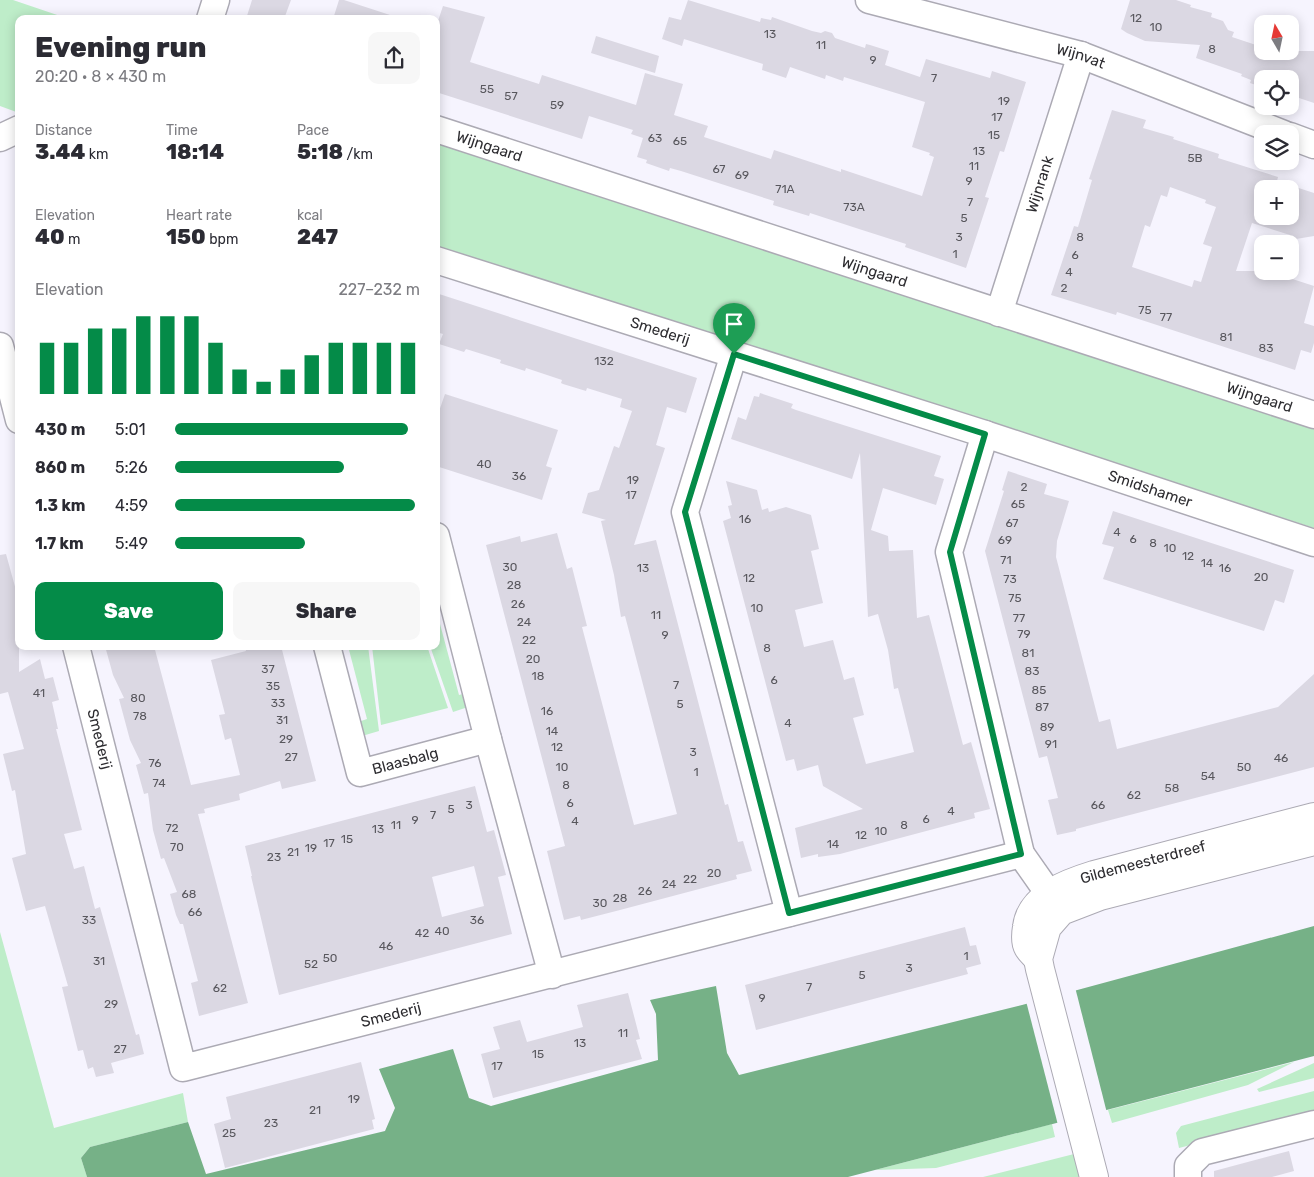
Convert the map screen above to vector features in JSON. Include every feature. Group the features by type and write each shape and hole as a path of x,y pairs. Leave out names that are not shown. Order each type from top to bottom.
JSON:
{"street":[{"path":"211,15 216,0"},
{"name":"Wijnvat","path":"869,0 1082,55 1261,125"},
{"name":"Wijnrank","path":"999,313 1082,55"},
{"name":"Wijngaard","path":"440,129 1314,415"},
{"path":"0,138 15,131"},
{"path":"1299,139 1314,145"},
{"name":"Smederij","path":"440,261 985,434"},
{"path":"0,346 15,404"},
{"path":"734,354 685,512 789,913"},
{"path":"985,434 950,552 1021,854 1055,903"},
{"name":"Smidshamer","path":"985,434 1314,543"},
{"path":"440,552 488,739 552,975"},
{"name":"Smederij","path":"77,650 183,1068 1021,854"},
{"name":"Blaasbalg","path":"328,650 360,772 488,739"},
{"name":"Gildemeesterdreef","path":"1055,903 1072,882 1314,816"},
{"name":"Gildemeesterdreef","path":"1094,1177 1039,964 1027,946 1028,919 1037,906 1100,896 1314,841"},
{"path":"1188,1177 1188,1166 1202,1152 1314,1124"}],"shaded area":[{"path":"0,0 13,0 57,15 15,15 15,112 0,106"},
{"path":"440,144 1314,427 1314,528 440,248"},
{"path":"440,624 459,695 467,693 471,706 453,712 431,650 440,650"},
{"path":"349,650 369,650 379,731 362,736 358,722 367,719"},
{"path":"372,650 428,650 448,708 381,725"},
{"path":"1314,926 1314,1056 848,1177 87,1177 81,1158 90,1147 188,1122 206,1174 385,1131 395,1108 379,1069 453,1049 469,1098 491,1106 658,1060 656,1014 650,1000 716,986 727,1053 739,1075 1022,1005"},
{"path":"0,932 54,1128 183,1093 188,1122 90,1147 81,1158 87,1177 0,1177"},
{"path":"1294,1062 1248,1085 1112,1123 1108,1110"},
{"path":"1314,1063 1314,1078 1259,1092 1257,1089"},
{"path":"1314,1091 1314,1113 1179,1148 1176,1133 1181,1126"},
{"path":"1052,1124 1055,1137 936,1168 875,1170"},
{"path":"1074,1154 1080,1177 983,1177"}],"pier":[{"path":"1075,987 1107,1113 1058,1125 1026,1001"}],"building":[{"path":"252,0 291,0 285,15 247,15"},
{"path":"339,0 344,0 390,15 334,15"},
{"path":"688,0 760,22 761,18 771,20 772,17 812,31 832,33 835,38 865,48 866,44 889,51 885,65 920,77 926,59 990,78 992,71 1026,82 1004,152 1000,151 985,197 989,198 966,268 905,247 906,244 810,213 809,216 773,205 774,201 681,171 670,168 669,171 646,163 647,160 637,157 643,138 631,134 633,130 589,116 582,139 440,93 440,15 443,6 485,17 470,62 539,84 542,75 636,105 645,73 683,84 674,115 708,126 704,137 771,159 774,150 841,172 841,169 922,196 934,157 929,155 930,153 912,147 925,102 844,77 843,81 826,75 825,79 790,67 786,78 762,70 763,64 684,39 682,46 662,39 669,17 681,20"},
{"path":"1130,0 1176,0 1191,5 1190,7 1212,13 1211,17 1223,21 1228,30 1234,32 1232,37 1254,44 1254,60 1299,60 1299,51 1314,51 1314,103 1299,98 1299,70 1254,70 1254,84 1250,83 1251,80 1241,76 1242,74 1196,58 1200,45 1145,41 1121,29"},
{"path":"596,36 659,56 655,73 591,53"},
{"path":"1112,110 1146,120 1143,128 1174,137 1173,139 1219,154 1218,158 1278,177 1277,180 1254,180 1254,224 1252,223 1236,271 1254,271 1254,280 1296,280 1314,286 1304,323 1314,326 1314,343 1311,353 1301,350 1295,370 1117,312 1116,315 1051,295 1074,226 1078,227 1092,180 1089,179","holes":["1170,187 1206,200 1205,203 1216,207 1203,244 1212,247 1201,282 1194,280 1192,287 1132,267 1145,225 1150,227 1161,195 1167,197"]},
{"path":"1299,188 1314,193 1314,236 1299,238 1299,235 1290,235 1258,225 1299,225"},
{"path":"440,294 697,378 686,413 667,407 656,445 665,448 634,545 656,540 725,805 728,804 738,842 743,841 752,871 736,875 737,879 581,920 580,916 564,920 547,851 565,846 486,545 520,536 521,542 557,533 567,569 572,567 587,626 582,627 634,825 677,814 625,616 621,617 614,575 601,521 606,520 582,513 588,493 599,490 614,446 619,448 632,411 620,407 622,399 587,388 586,391 563,384 561,383 562,380 526,368 525,371 500,363 501,360 466,349 464,352 440,344 443,334 440,333"},
{"path":"760,393 793,404 791,408 796,410 941,456 934,476 944,479 936,505 883,488 871,530 888,536 889,551 913,550 917,618 929,615 963,745 971,742 990,809 974,813 975,818 840,854 818,857 818,854 801,858 795,828 863,809 823,786 818,765 797,771 794,759 786,761 723,521 731,518 728,506 732,505 726,481 757,490 762,510 768,508 769,512 786,507 811,515 819,549 811,551 823,603 795,610 804,647 833,640 844,680 854,677 864,715 853,718 866,764 914,752 898,688 894,689 888,650 878,614 868,617 860,453 852,479 731,439 738,417 746,420 754,396 759,397"},
{"path":"445,394 558,430 546,466 552,468 542,500 440,467 440,408"},
{"path":"1008,471 1047,484 1044,494 1069,501 1057,541 1056,557 1099,722 1110,719 1117,749 1278,707 1314,674 1314,767 1057,835 1048,800 1058,798 1047,756 1039,758 985,551 1004,491 1002,490"},
{"path":"1113,511 1294,570 1284,603 1275,600 1264,631 1103,579 1114,547 1102,544"},
{"path":"6,554 15,587 15,650 19,650 19,672 40,659 45,679 53,677 59,700 52,702 58,729 56,729 82,830 64,834 74,869 84,866 95,909 100,907 136,1035 139,1034 144,1054 111,1063 114,1073 96,1077 93,1067 88,1069 83,1050 78,1051 62,987 68,986 45,906 26,911 12,858 26,854 15,790 12,791 3,754 24,749 8,692 0,694 0,555"},
{"path":"106,650 155,650 191,785 240,775 231,738 225,740 219,715 225,714 211,660 246,650 282,650 316,781 282,789 280,781 239,794 240,800 204,809 205,813 198,814 248,1003 199,1016 191,983 198,981 183,924 180,924 176,915 170,894 177,892 164,858 161,859 153,830 148,793 144,794 136,765 141,763 130,740 119,699 124,698 113,675"},
{"path":"475,786 487,832 494,830 506,875 498,877 512,934 279,995 245,846","holes":["474,866 484,906 442,917 432,877"]},
{"path":"965,927 970,946 976,945 981,964 966,968 968,974 756,1030 745,985"},
{"path":"628,993 640,1039 636,1040 642,1059 493,1098 481,1054 500,1049 493,1027 520,1020 527,1042 583,1027 577,1005"},
{"path":"361,1062 375,1119 372,1120 374,1129 225,1168 214,1124 231,1119 226,1097"},
{"path":"1289,1151 1294,1171 1272,1177 1214,1177 1214,1171"}],"route":[{"path":"734,354 985,434 950,552 1021,854 789,913 685,512 734,354"}]}
